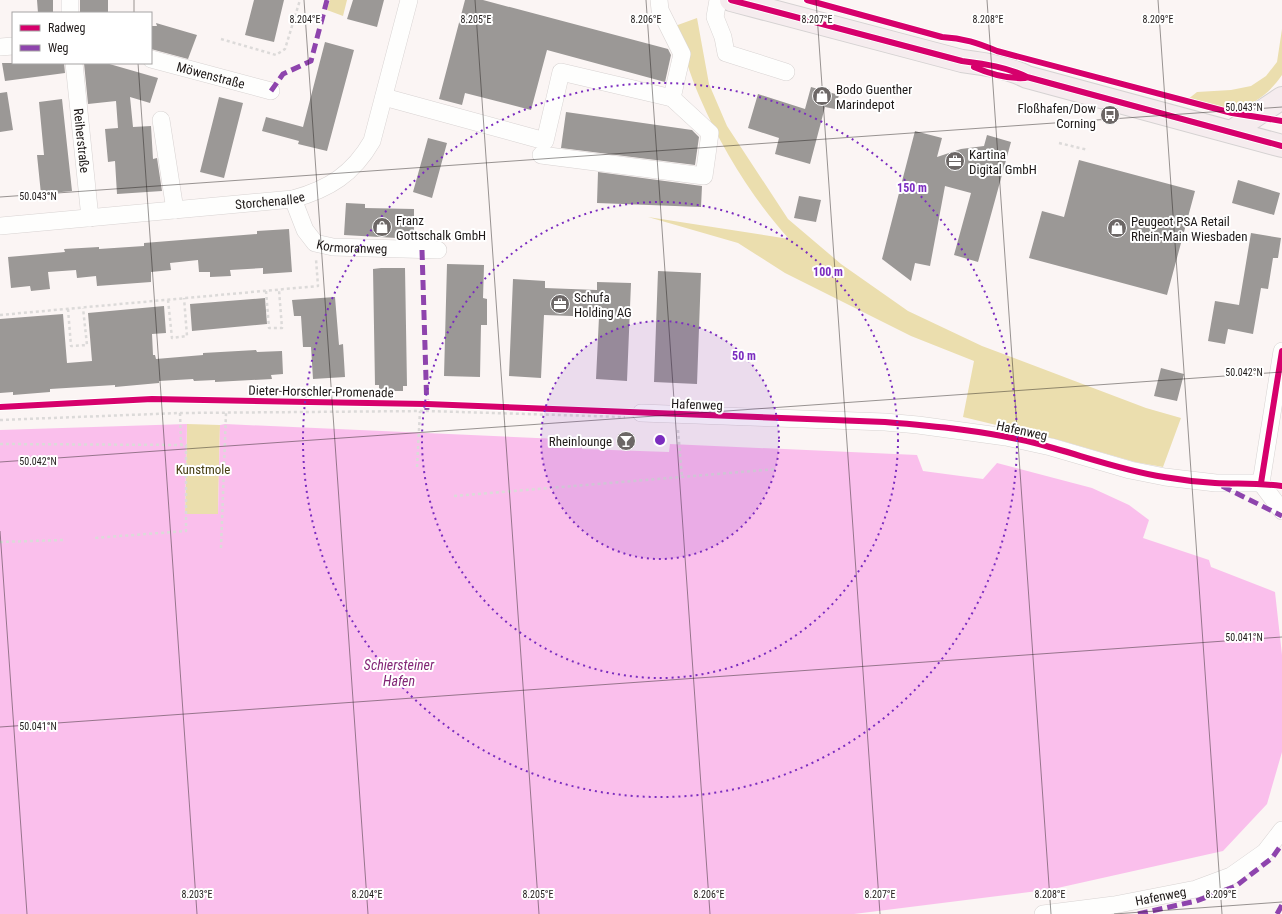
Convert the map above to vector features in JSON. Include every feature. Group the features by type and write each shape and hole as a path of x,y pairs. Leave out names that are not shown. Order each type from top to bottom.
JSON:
{"main road":[{"path":"731,0 772,5 962,61 1005,77 1027,78 1282,146"},
{"path":"1231,132 1282,98"}],"street":[{"path":"70,0 70,12"},
{"name":"Storchenallee","path":"0,226 293,199 312,193 333,183 350,170 364,155 372,141 409,0"},
{"path":"658,0 660,10 682,54 672,98"},
{"path":"718,0 715,17 722,32 726,53 786,72"},
{"path":"0,48 12,46"},
{"name":"Möwenstraße","path":"152,59 270,91"},
{"name":"Reiherstraße","path":"74,64 90,218"},
{"path":"384,97 545,141 561,72 672,98 710,133 704,176 541,155"},
{"path":"161,120 175,210"},
{"name":"Kormoranweg","path":"293,199 305,230 315,243 333,247 438,250"},
{"path":"1282,351 1261,483 1282,511"},
{"name":"Hafenweg","path":"641,413 885,422 918,425 1013,438 1051,447 1130,470 1165,477 1216,483 1261,483"},
{"name":"Hafenweg","path":"1043,914 1114,905 1196,889 1231,876 1265,852 1282,830"}],"path":[{"path":"221,39 276,55 285,49 300,0"},
{"path":"1059,143 1088,150"},
{"path":"0,315 318,286 315,243"},
{"path":"266,291 269,328 282,328 279,290"},
{"path":"168,300 172,338 188,336 184,298"},
{"path":"68,309 71,346 87,345 83,308"},
{"path":"474,406 641,413"},
{"path":"417,467 420,411"},
{"path":"180,413 180,444"},
{"path":"221,548 226,413"},
{"path":"678,427 682,477"},
{"path":"0,444 186,445 186,531 94,538"},
{"path":"454,496 776,469"},
{"path":"0,542 63,540"}],"green space":[{"path":"330,0 347,0 343,16 327,10"},
{"path":"697,18 709,84 727,126 788,219 841,264 908,311 982,346 1146,408 1181,418 1163,467 1135,462 1059,440 963,417 974,361 911,336 785,273 738,243 648,217 789,239 750,190 718,136 700,98 675,26"},
{"path":"1282,29 1282,75 1273,87 1262,97 1242,107 1234,108 1187,100 1197,92 1231,90 1251,86 1266,76 1277,62"},
{"name":"Kunstmole","path":"187,424 220,425 218,514 185,514"}],"water":[{"name":"Schiersteiner Hafen","path":"187,424 185,514 218,514 220,425 225,424 582,440 582,449 669,452 670,444 917,455 923,471 983,479 997,463 1092,488 1129,505 1149,520 1143,538 1209,560 1211,567 1275,592 1282,655 1282,752 1267,804 1223,851 1053,889 854,914 0,914 0,430"}],"building":[{"path":"37,0 53,0 53,12 38,12"},
{"path":"80,0 108,0 108,12 80,12"},
{"path":"254,0 284,0 274,42 245,35"},
{"path":"353,0 384,0 377,27 347,19"},
{"path":"465,0 483,0 668,49 671,55 665,82 547,50 531,110 465,93 462,105 439,99"},
{"path":"156,23 197,35 188,59 152,49 152,26 157,26"},
{"path":"325,42 354,50 327,151 298,144 299,141 262,131 266,117 303,127"},
{"path":"2,63 64,64 65,73 5,81"},
{"path":"84,64 109,64 158,78 150,103 130,97 133,127 151,126 153,159 157,158 162,191 117,194 115,161 108,162 105,129 118,128 116,101 88,104"},
{"path":"811,87 839,95 835,109 825,107 810,164 775,154 779,138 748,128 758,94 805,109"},
{"path":"7,92 13,130 0,132 0,93"},
{"path":"219,97 243,103 224,178 200,172"},
{"path":"62,99 72,191 41,194 37,155 44,155 39,102"},
{"path":"566,112 692,130 699,137 695,165 561,148"},
{"path":"915,131 942,138 937,157 961,149 984,146 987,135 1011,142 978,262 954,255 971,193 945,186 930,266 915,263 911,281 882,259"},
{"path":"428,138 447,143 432,198 413,192"},
{"path":"1079,160 1195,191 1167,295 1029,258 1042,211 1064,217"},
{"path":"598,172 702,186 701,207 597,203"},
{"path":"1238,180 1280,193 1274,215 1232,203"},
{"path":"799,196 821,200 816,222 794,218"},
{"path":"346,203 365,204 365,208 414,209 414,239 344,235"},
{"path":"289,229 292,272 263,274 263,268 230,270 231,276 210,277 210,272 199,272 198,260 170,263 171,270 151,272 151,282 97,286 96,276 77,278 76,270 48,272 50,289 31,291 30,286 11,288 8,257 65,252 64,249 99,247 99,249 144,246 144,243 257,234 257,231"},
{"path":"1251,233 1281,238 1278,258 1273,258 1268,289 1261,288 1253,334 1228,329 1225,344 1208,341 1215,301 1239,305"},
{"path":"447,264 484,265 483,298 487,299 487,325 481,325 480,377 444,376"},
{"path":"405,268 407,386 403,386 403,391 379,391 379,385 375,385 373,269"},
{"path":"658,271 701,273 697,384 654,382"},
{"path":"513,279 545,281 545,288 597,290 597,282 631,283 627,381 596,379 599,317 544,315 541,378 509,376"},
{"path":"335,297 339,345 343,344 345,377 313,379 311,347 303,347 301,316 294,316 292,300"},
{"path":"265,298 267,324 192,331 190,304"},
{"path":"164,306 166,333 152,334 153,355 155,355 156,359 203,355 203,353 256,350 257,352 282,351 283,374 271,375 272,379 215,382 215,380 194,381 193,379 159,381 159,383 115,387 115,385 50,389 50,392 13,395 13,392 0,393 0,319 63,314 67,363 92,361 88,313"},
{"path":"1161,368 1184,374 1177,401 1154,396"}],"marked path":[{"path":"271,91 283,74 311,61 327,0"},
{"path":"422,250 427,411"},
{"path":"1222,486 1282,516"},
{"path":"1138,914 1196,901 1236,886 1272,858 1282,844"},
{"path":"1277,914 1282,905"}],"cycle path":[{"path":"731,0 962,61 1004,68 1027,77 1282,146"},
{"path":"807,0 942,37 970,41 997,51 1232,113 1282,121"},
{"path":"974,67 999,76 1025,78"},
{"path":"1261,483 1282,351"},
{"name":"Dieter-Horschler-Promenade","path":"0,407 152,399 427,404 885,422 923,425 998,435 1051,447 1099,462 1170,478 1209,483 1282,486"}],"place":[{"name":"Bodo Guenther Marindepot","path":"822,96"},
{"name":"Floßhafen/Dow Corning","path":"1110,115"},
{"name":"Kartina Digital GmbH","path":"955,161"},
{"name":"Franz Gottschalk GmbH","path":"382,227"},
{"name":"Peugeot PSA Retail Rhein-Main Wiesbaden","path":"1117,228"},
{"name":"Schufa Holding AG","path":"560,304"},
{"name":"Rheinlounge","path":"626,441"}]}
